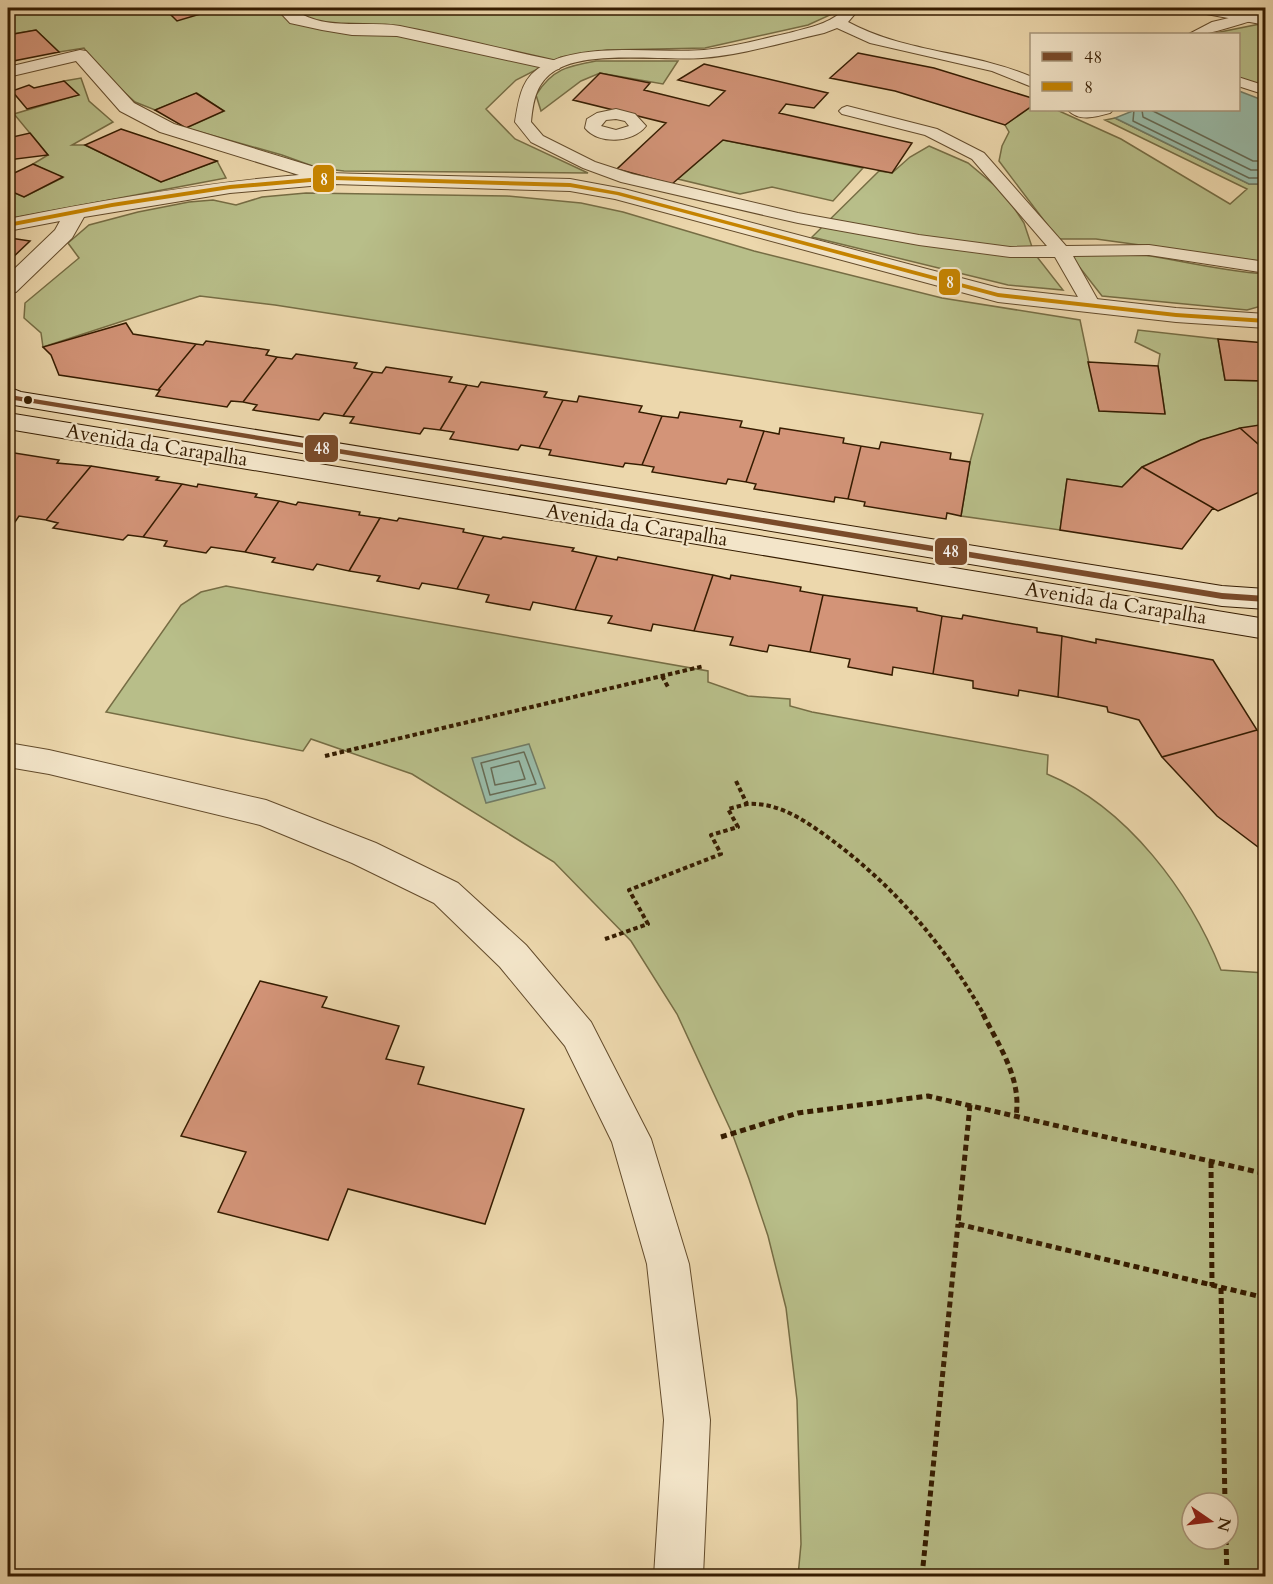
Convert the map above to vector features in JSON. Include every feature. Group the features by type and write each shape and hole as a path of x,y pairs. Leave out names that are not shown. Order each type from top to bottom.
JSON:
{"street":[{"path":"284,8 296,19 322,25 352,30 397,31 553,66"},
{"path":"1201,8 1261,19"},
{"path":"8,72 80,55 127,107 167,128 333,178"},
{"path":"8,225 230,187 333,178 570,186 617,193 998,294 1176,315 1266,321"},
{"path":"8,287 64,233 76,212"},
{"name":"Avenida da Carapalha","path":"8,394 31,401 1222,596 1266,599"},
{"name":"Avenida da Carapalha","path":"8,421 1266,629"},
{"path":"8,755 49,762 266,813 375,858 446,893 513,956 578,1034 632,1139 668,1263 687,1420 679,1576"}],"lane":[{"path":"854,8 824,29 704,54 578,58 553,66 538,75 526,98 523,122 537,139 582,162 627,178 745,206 919,240 1010,252 1149,250 1266,268"},
{"path":"1198,33 1217,25 1261,19"},
{"path":"837,22 854,33 908,50 999,69 1030,82"},
{"path":"1240,81 1266,92"},
{"path":"847,111 931,132 978,156 1060,250 1091,304"},
{"path":"1079,111 1089,114 1101,111"},
{"path":"582,162 610,135"},
{"path":"730,223 745,206"}],"path":[{"path":"325,756 704,666"},
{"path":"662,676 668,687"},
{"path":"736,781 747,804"},
{"path":"605,939 648,924 629,890 721,854 711,835 738,827 728,809 760,802 786,811 812,825 879,878 926,926 954,964 987,1017 1018,1095 1016,1116"},
{"path":"722,1137 798,1113 928,1096 1266,1174"},
{"path":"922,1576 970,1106"},
{"path":"1211,1162 1212,1286"},
{"path":"958,1224 1266,1298"},
{"path":"1221,1288 1225,1491"},
{"path":"1226,1551 1227,1576"}],"green space":[{"path":"8,8 781,8 830,15 808,25 705,48 607,50 561,57 516,80 486,109 515,139 588,173 344,171 318,168 282,155 186,128 224,111 197,93 155,110 135,102 100,70 84,48 59,52 36,30 8,35"},
{"path":"1265,23 1265,88 1240,78 1240,33 1215,33"},
{"path":"596,61 678,61 663,84 600,73 581,81 541,111 536,95 548,79 569,67"},
{"path":"81,78 89,101 113,122 72,145 85,145 161,182 217,161 226,178 8,219 8,190 24,197 62,178 33,164 48,155 14,114 78,95 64,81"},
{"path":"1030,107 1030,111 1059,111 1121,139 1230,204 1247,189 1105,120 1115,118 1249,184 1265,184 1265,262 1096,239 1058,239 999,161 1002,146 1009,132 1005,125"},
{"path":"723,140 863,168 833,201 772,187 740,194 678,179"},
{"path":"929,146 968,163 1005,194 1024,223 1034,253 1063,290 1008,285 812,237 879,171 892,173 910,157"},
{"path":"306,193 507,196 581,203 623,212 754,251 942,298 1080,320 1099,411 1165,413 1158,366 1160,354 1135,342 1138,330 1218,339 1225,380 1265,381 1265,424 1201,440 1142,467 1122,487 1067,479 1060,530 961,516 970,462 983,414 275,305 200,296 43,347 41,333 24,318 25,303 79,258 68,243 89,225 189,202 213,200 236,205 262,197"},
{"path":"1134,253 1216,268 1265,274 1265,305 1247,310 1102,296 1070,255"},
{"path":"226,586 708,671 708,682 748,696 790,699 790,706 812,712 1048,755 1047,774 1076,789 1104,808 1152,855 1192,911 1221,970 1265,973 1265,1576 798,1576 801,1544 797,1400 786,1308 768,1236 732,1133 677,1014 631,941 554,862 412,774 311,739 303,751 106,712 181,605 201,592"}],"water":[{"path":"1240,91 1265,101 1265,184 1249,184 1115,118 1132,111 1240,111"},
{"path":"529,744 545,788 486,803 472,758"}],"building":[{"path":"164,8 215,8 217,9 177,21"},
{"path":"36,30 59,52 8,62 8,35"},
{"path":"858,53 934,68 1030,97 1030,107 1005,125 895,91 830,78"},
{"path":"704,64 828,93 814,108 786,104 779,113 912,143 892,173 723,140 672,184 617,169 666,123 573,100 600,73 650,83 644,90 709,106 725,91 678,80"},
{"path":"64,81 79,95 27,109 12,91 29,85 34,88"},
{"path":"196,93 224,111 186,128 155,110"},
{"path":"121,129 217,161 161,182 85,145"},
{"path":"30,133 48,155 8,160 8,138"},
{"path":"33,164 63,177 24,197 8,190 8,176"},
{"path":"10,238 30,241 8,262 8,241"},
{"path":"126,323 133,334 196,344 158,390 59,375 51,355 43,347"},
{"path":"1218,339 1266,343 1266,381 1225,380"},
{"path":"206,341 269,350 266,355 277,357 243,402 231,401 227,407 156,396 160,390 158,390 196,344 203,345"},
{"path":"296,354 357,363 354,368 373,372 343,416 324,413 319,420 253,410 257,405 243,402 277,357 292,359"},
{"path":"1088,362 1158,366 1165,414 1099,411"},
{"path":"386,367 452,377 449,382 467,385 440,430 424,428 420,434 350,423 354,417 343,416 373,372 382,373"},
{"path":"481,382 547,392 544,397 563,400 539,448 521,445 518,450 450,439 454,432 440,430 467,385 478,387"},
{"path":"579,396 642,406 639,412 662,416 642,465 625,463 623,467 549,455 551,450 539,448 563,400 577,402"},
{"path":"680,412 742,421 740,427 764,431 746,482 728,479 726,484 652,472 654,467 642,465 662,416 678,418"},
{"path":"1266,424 1266,451 1240,428"},
{"path":"780,428 844,438 843,443 861,446 848,499 835,497 834,502 754,489 756,484 746,482 764,431 779,434"},
{"path":"1240,428 1266,451 1266,489 1218,511 1142,467 1201,440"},
{"path":"881,442 951,453 950,459 970,462 961,516 947,513 946,519 864,506 865,502 848,499 861,446 879,449"},
{"path":"8,452 59,460 57,463 91,466 46,520 19,516 15,522 8,521"},
{"path":"91,466 159,477 156,480 182,484 143,537 128,535 123,540 53,528 58,523 46,520"},
{"path":"1142,467 1213,508 1182,549 1060,530 1067,479 1122,487"},
{"path":"182,484 197,487 198,484 257,494 255,497 279,501 245,552 211,547 206,553 164,546 167,541 143,537"},
{"path":"279,501 360,512 359,515 380,518 349,571 317,564 313,570 272,562 275,558 245,552"},
{"path":"380,518 397,521 399,518 464,529 463,532 484,536 457,589 422,583 419,589 377,581 380,576 349,571"},
{"path":"484,536 574,548 572,551 597,556 575,610 533,602 530,610 486,602 489,595 457,589"},
{"path":"597,556 617,560 618,557 713,575 694,631 653,624 651,631 608,623 612,616 575,610"},
{"path":"713,575 730,579 731,575 801,587 800,591 823,595 810,652 769,645 767,652 730,645 733,637 694,631"},
{"path":"823,595 917,608 917,611 942,616 933,674 893,667 892,675 848,667 850,659 810,652"},
{"path":"963,615 1037,628 1037,632 1062,636 1058,697 1019,690 1018,696 973,688 973,681 933,674 942,616 962,619"},
{"path":"1062,636 1096,643 1096,639 1213,660 1257,730 1162,757 1139,720 1108,712 1107,707 1058,697"},
{"path":"1257,730 1266,738 1266,853 1217,816 1162,757"},
{"path":"260,981 327,997 322,1007 399,1026 386,1059 424,1067 418,1084 524,1109 485,1224 348,1189 328,1240 218,1212 246,1152 181,1136"}],"transit line":[{"name":"8","path":"8,225 112,205 230,187 333,178 570,185 617,193 998,295 1176,315 1266,321"},
{"name":"48","path":"8,394 14,398 1222,596 1266,599"}]}
